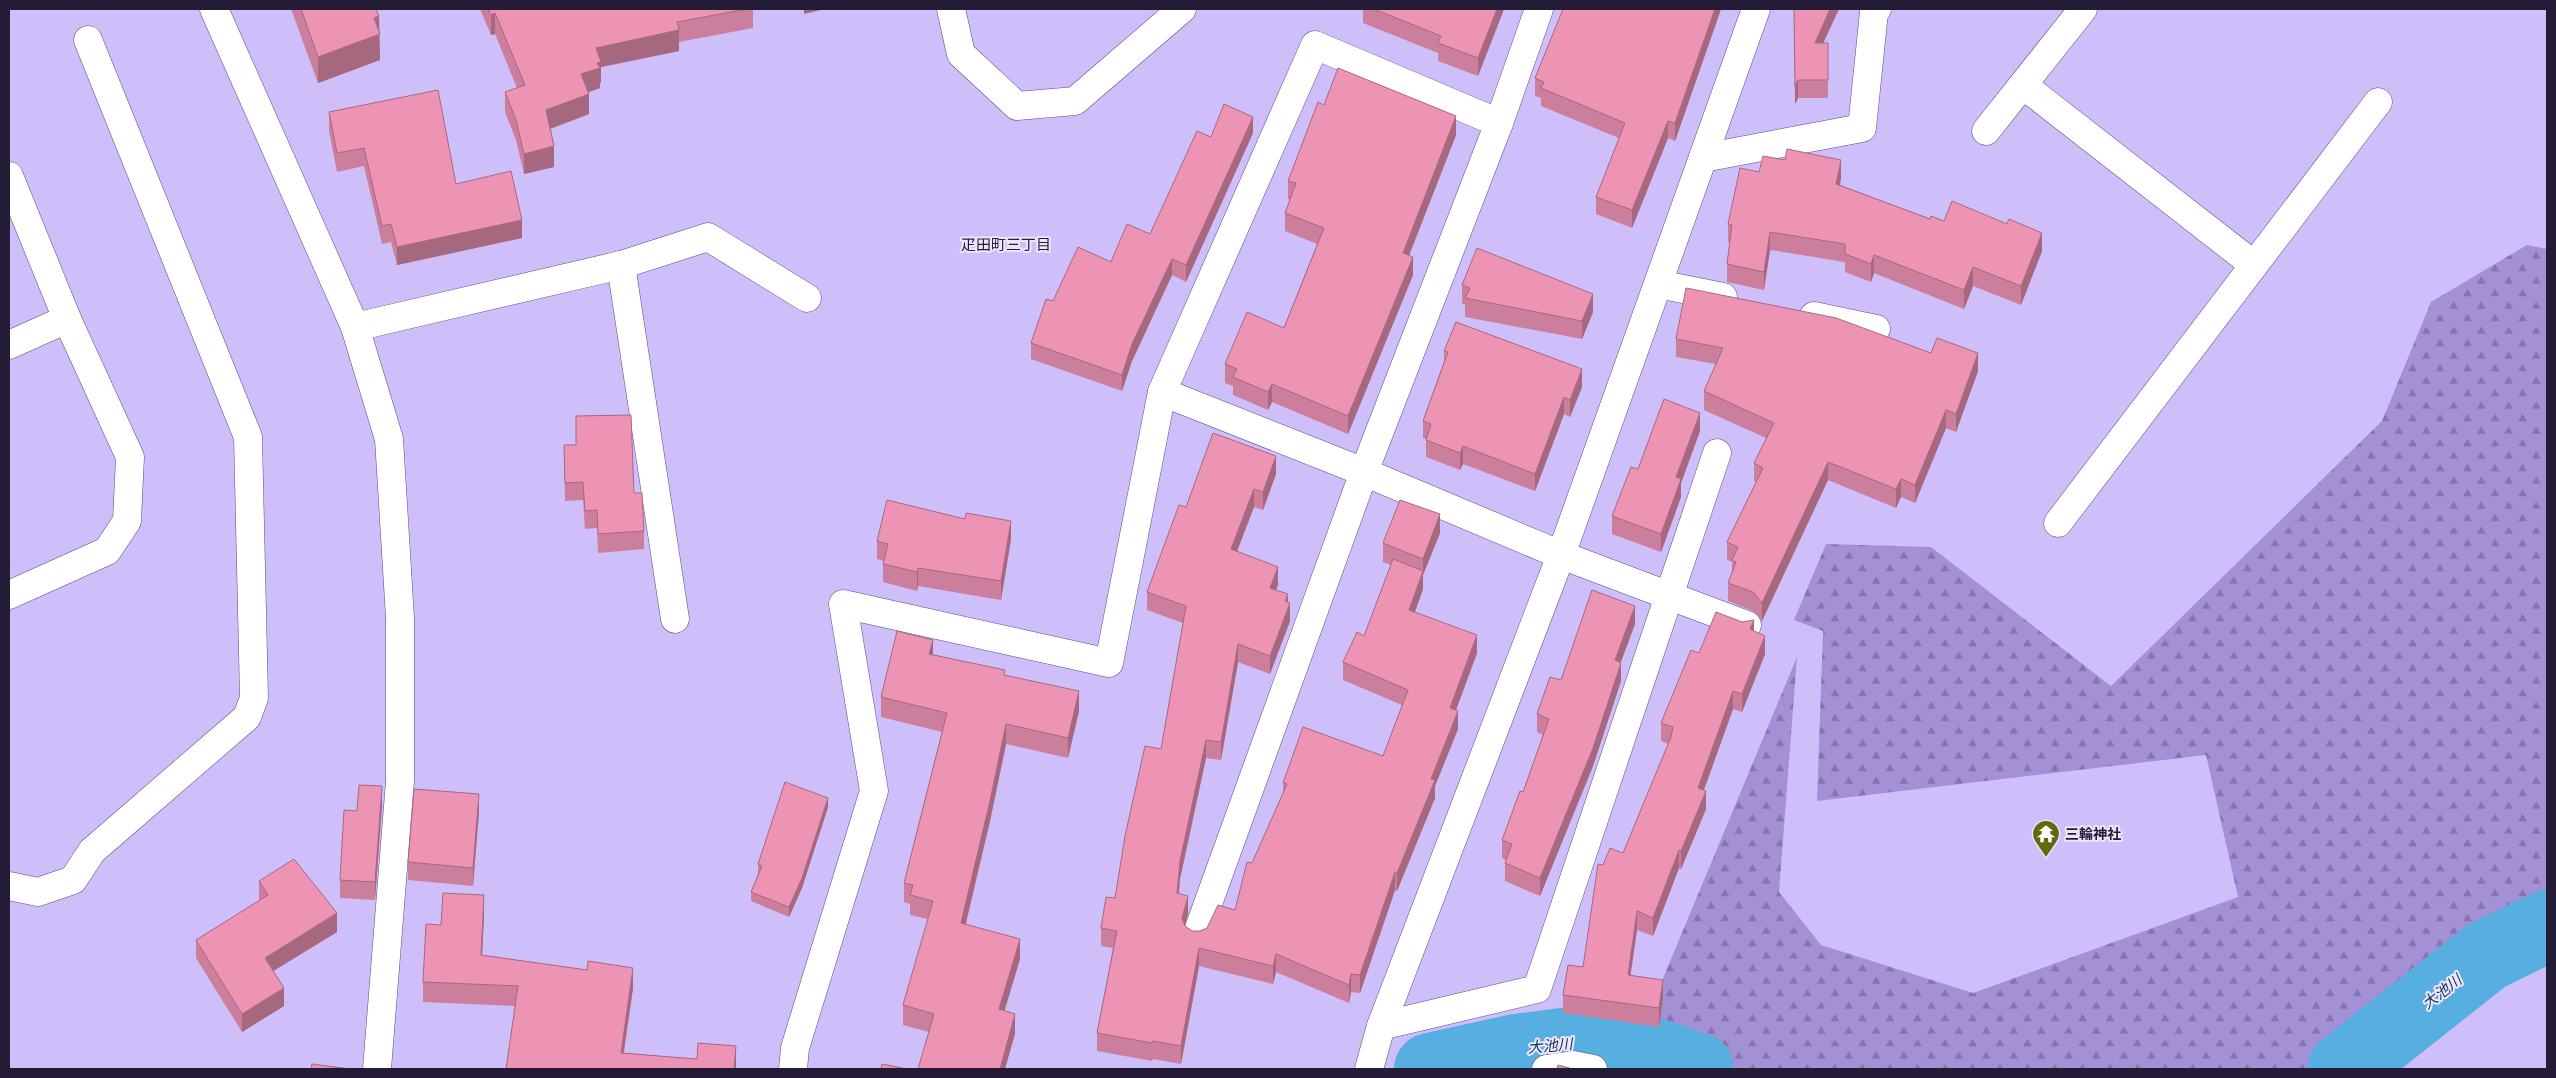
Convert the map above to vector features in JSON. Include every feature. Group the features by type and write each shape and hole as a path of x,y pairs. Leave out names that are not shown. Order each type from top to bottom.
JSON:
{"street":[{"path":"214,9 355,326 388,439 400,618 400,781 377,1069"},
{"path":"952,9 961,54 1017,106 1075,101 1182,9"},
{"path":"1196,934 1364,472 1499,123 1539,9"},
{"path":"1369,1067 1381,1026 1561,554 1756,9"},
{"path":"1703,158 1862,128 1874,12 1876,9"},
{"path":"1986,131 2083,9"},
{"path":"9,886 38,892 73,880 92,851 248,716 254,698 248,437 88,40"},
{"path":"793,1069 796,1048 874,791 843,604 1109,663 1162,392 1314,45 1499,123"},
{"path":"2023,85 2254,265"},
{"path":"2058,523 2378,102"},
{"path":"9,176 68,319 130,457 127,521 107,552 9,595"},
{"path":"355,326 621,265 708,237 807,298"},
{"path":"621,265 675,619"},
{"path":"1658,284 1743,302"},
{"path":"1790,311 1876,329"},
{"path":"9,345 68,319"},
{"path":"1162,392 1364,472 1668,597 1747,626"},
{"path":"1381,1026 1537,989 1717,453"},
{"path":"1546,1069 1573,1065 1593,1069"}],"green space":[{"path":"2527,245 2547,249 2547,907 2536,906 2319,1069 1738,1069 1641,1031 1797,657 1779,892 1821,945 1973,993 2238,897 2206,755 1817,801 1823,631 1794,620 1826,544 1931,547 2111,686 2382,421 2431,302"}],"building":[{"path":"301,9 376,9 379,16 374,18 380,34 318,57"},
{"path":"488,9 747,9 677,22 679,30 596,48 601,62 597,63 600,68 581,74 589,94 546,110 554,146 524,154 516,120 505,92 525,85 495,13 491,15"},
{"path":"1374,9 1497,9 1478,58 1438,43 1441,36"},
{"path":"1563,9 1715,9 1675,123 1668,121 1632,210 1596,197 1625,123 1541,88 1544,82 1535,78"},
{"path":"1794,9 1830,9 1815,43 1828,43 1828,80 1798,80 1795,86"},
{"path":"1338,68 1456,116 1403,253 1413,257 1348,416 1272,384 1268,392 1233,377 1237,369 1225,364 1247,312 1284,328 1324,228 1285,213 1296,183 1288,181 1318,102 1324,105"},
{"path":"438,90 456,184 511,171 522,220 397,247 391,224 382,226 364,148 337,153 329,112"},
{"path":"1224,104 1253,117 1186,265 1172,259 1132,344 1122,375 1031,343 1046,299 1053,301 1078,247 1111,262 1127,224 1150,234 1197,131 1211,137"},
{"path":"1787,149 1841,160 1836,184 1930,219 1931,216 1944,221 1952,201 2007,224 2009,219 2042,233 2021,286 1973,267 1964,290 1874,255 1871,264 1845,254 1845,244 1770,232 1764,272 1727,264 1732,225 1728,224 1740,168 1759,172 1763,156 1785,160"},
{"path":"1477,248 1593,294 1582,321 1465,298 1470,288 1462,285"},
{"path":"1686,288 1836,318 1931,353 1937,338 1978,353 1956,414 1946,410 1915,485 1901,479 1896,489 1828,462 1762,603 1753,592 1728,583 1736,562 1732,560 1738,547 1727,542 1763,468 1754,463 1774,423 1704,391 1723,348 1676,339"},
{"path":"1456,322 1582,369 1570,400 1564,397 1535,474 1463,446 1460,453 1426,440 1431,424 1423,421 1448,352 1444,351"},
{"path":"1664,399 1700,413 1676,477 1681,479 1661,534 1612,516 1631,467 1638,469"},
{"path":"631,415 634,493 642,493 644,531 598,534 597,510 585,511 583,482 565,483 564,445 576,445 576,416"},
{"path":"1213,433 1276,456 1263,492 1254,489 1231,549 1278,567 1270,588 1288,594 1285,601 1290,603 1270,656 1238,644 1221,742 1206,740 1180,861 1177,893 1188,896 1182,918 1185,926 1192,931 1200,931 1207,928 1218,905 1235,910 1247,862 1252,863 1287,784 1283,783 1303,727 1383,756 1408,690 1343,662 1357,632 1364,636 1393,559 1423,571 1409,610 1477,635 1450,708 1458,711 1431,779 1435,780 1397,873 1395,872 1360,975 1351,974 1349,985 1276,954 1273,966 1199,948 1181,1046 1097,1033 1117,931 1101,928 1106,897 1115,898 1125,836 1145,746 1161,749 1186,606 1147,592 1179,505 1186,507"},
{"path":"887,500 965,519 966,513 1011,521 1001,581 918,568 917,572 883,564 888,544 877,541"},
{"path":"1400,500 1440,514 1423,559 1383,543"},
{"path":"1592,590 1635,606 1615,660 1621,663 1593,748 1540,878 1505,863 1512,844 1502,840 1520,791 1523,792 1549,719 1537,714 1550,677 1561,680"},
{"path":"1716,612 1742,622 1754,620 1750,629 1765,636 1742,694 1733,691 1698,788 1706,791 1681,851 1679,850 1653,918 1637,911 1628,975 1663,980 1659,1008 1563,995 1568,965 1583,967 1598,864 1603,865 1610,848 1623,853 1671,737 1673,727 1661,723 1691,650 1699,653"},
{"path":"897,631 933,640 929,654 1005,670 1004,675 1079,691 1068,738 1006,724 961,923 1020,939 999,1009 1015,1014 1000,1069 918,1069 934,1014 903,1005 933,901 910,895 913,885 904,883 947,713 881,697"},
{"path":"785,782 828,798 802,878 789,907 751,892 762,866 758,864"},
{"path":"359,785 382,786 375,882 340,880 344,810 357,811"},
{"path":"414,789 479,794 473,868 408,862"},
{"path":"294,859 337,913 265,958 284,988 242,1014 196,940 268,895 259,881"},
{"path":"443,893 484,895 481,955 587,970 588,961 633,968 621,1053 697,1059 698,1043 736,1046 734,1069 506,1069 518,986 423,982 426,924 441,925"},
{"path":"312,1064 350,1069 311,1069"},
{"path":"882,1064 907,1069 881,1069"},
{"path":"1558,1065 1573,1069 1557,1069"}],"waterway":[{"name":"大池川","path":"2343,1069 2486,956 2547,926"},
{"name":"大池川","path":"1430,1069 1516,1050 1570,1043 1646,1051 1698,1069"}],"place":[{"name":"三輪神社","path":"2046,858"}],"district":[{"name":"疋田町三丁目","path":"1006,245"}]}
